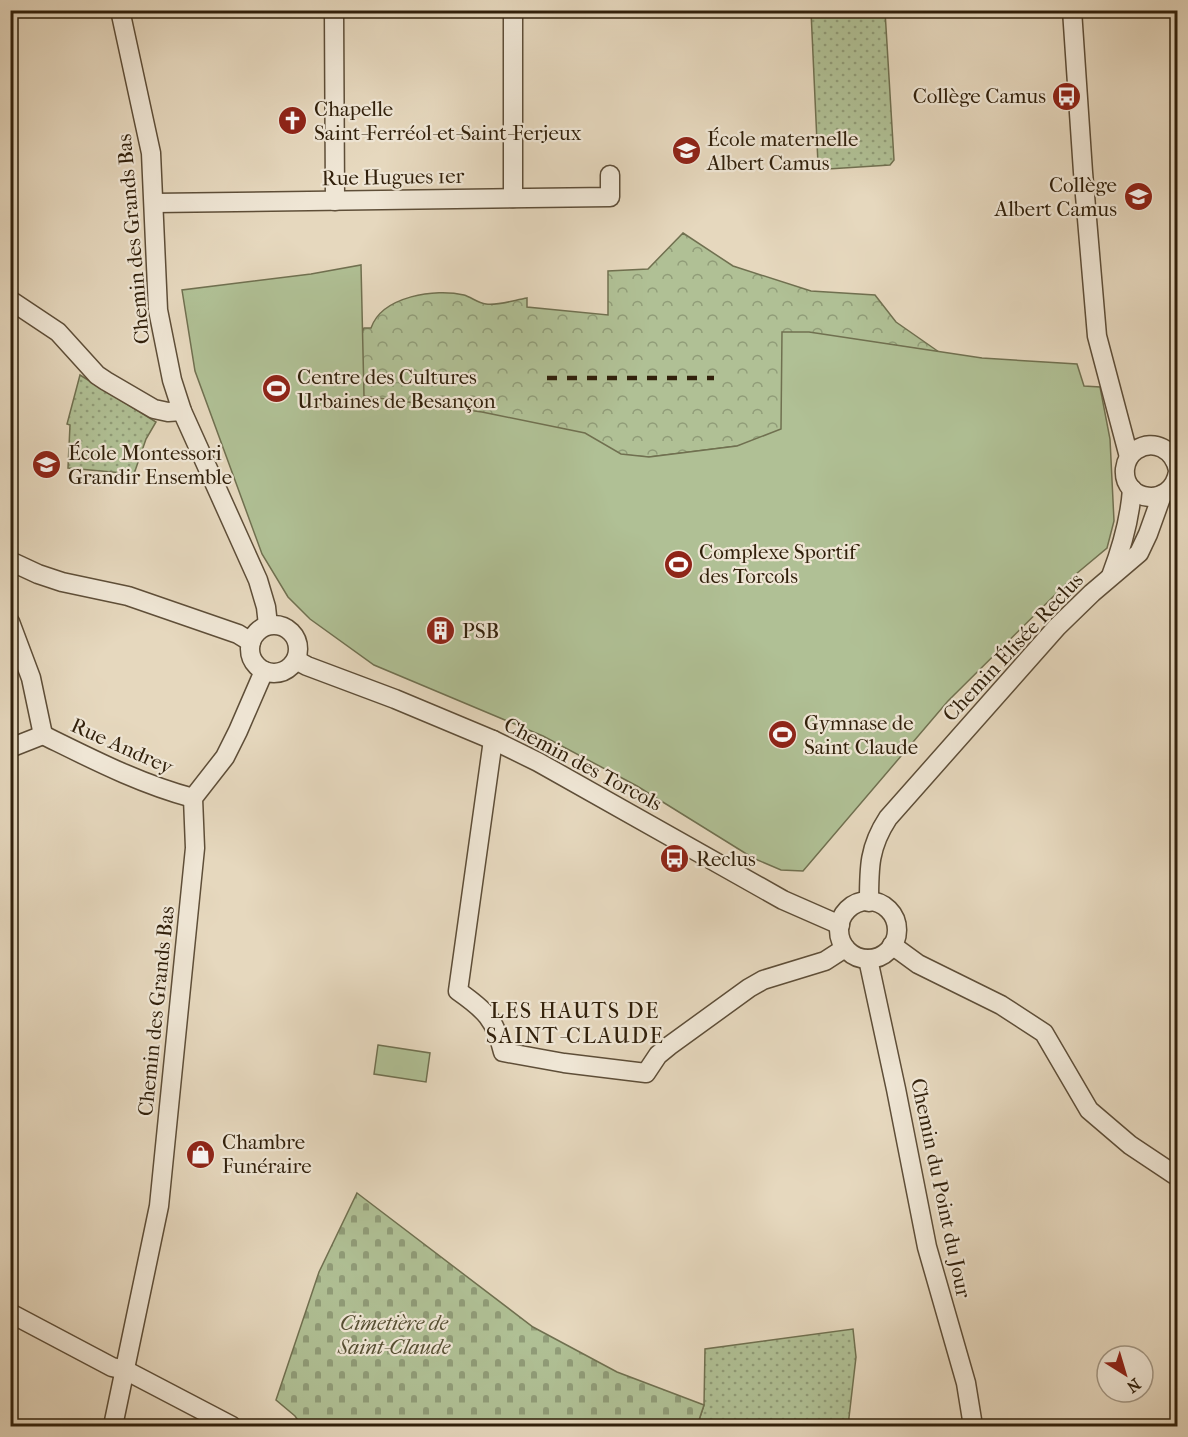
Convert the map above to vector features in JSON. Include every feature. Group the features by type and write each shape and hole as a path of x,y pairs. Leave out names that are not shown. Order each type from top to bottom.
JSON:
{"street":[{"name":"Chemin des Grands Bas","path":"120,10 151,153 158,310 172,380 182,411 258,580 266,607 268,625"},
{"path":"334,10 335,201"},
{"path":"513,10 513,198"},
{"path":"1072,10 1097,336 1129,457 1125,474 1132,489 1146,497 1162,495 1173,486 1177,475 1175,459 1167,450 1160,446 1144,446 1138,448 1129,457"},
{"name":"Rue Hugues 1er","path":"154,203 610,197 610,175"},
{"path":"10,300 58,332 97,375 106,381 154,409 168,412 182,411"},
{"path":"1120,424 1144,446"},
{"name":"Chemin Élisée Reclus","path":"1110,578 1123,544 1130,514 1132,489"},
{"name":"Chemin Élisée Reclus","path":"869,902 869,865 876,836 888,818 1057,627 1139,553 1162,495"},
{"path":"10,561 62,582 128,596 238,634 250,642"},
{"name":"Rue Andrey","path":"10,622 31,678 43,735 165,790 193,798"},
{"path":"268,625 284,627 290,631 298,644 296,660 292,666 279,673 264,671 253,662 251,656 250,642 254,635 268,625"},
{"name":"Chemin des Torcols","path":"296,660 493,740 538,762 783,900 840,925"},
{"path":"193,798 225,757 264,671"},
{"path":"10,748 43,735"},
{"path":"493,740 458,991 478,1005 488,1016 498,1032 503,1052 564,1063 646,1073 658,1055 669,1046 756,984 767,978 825,961 845,948"},
{"name":"Chemin des Grands Bas","path":"112,1426 159,1206 195,848 193,798"},
{"path":"869,902 885,907 891,913 897,929 892,945 886,953 878,958 868,959 859,958 845,948 839,933 842,917 853,905 869,902"},
{"path":"892,945 918,964 1001,1005 1044,1033 1089,1110 1130,1145 1178,1177"},
{"name":"Chemin du Point du Jour","path":"868,959 899,1100 927,1247 966,1383 973,1426"},
{"path":"10,1313 232,1426"}],"green space":[{"path":"811,11 885,11 894,160 890,165 828,169 818,164"},
{"path":"683,233 733,266 811,291 875,295 896,322 939,352 856,340 804,434 737,446 649,457 416,439 349,387 347,362 364,328 371,328 386,308 398,302 425,294 452,293 486,304 501,304 527,298 527,307 608,315 608,271 648,269"},
{"name":"Complexe Sportif des Torcols","path":"361,265 364,396 482,412 585,433 621,454 649,457 737,446 781,429 782,332 809,332 982,358 1077,364 1084,386 1100,387 1110,439 1114,521 1107,548 1076,574 948,701 803,871 781,870 753,858 637,786 543,736 374,665 310,619 288,597 262,554 195,371 182,290 311,274"},
{"path":"80,375 156,422 146,439 134,474 68,468 70,425 67,424"},
{"path":"378,1045 430,1053 426,1082 374,1074"},
{"name":"Cimetière de Saint-Claude","path":"357,1193 533,1327 617,1372 704,1405 697,1426 302,1426 295,1416 276,1400 319,1272"},
{"path":"853,1329 856,1357 848,1426 697,1426 704,1405 705,1349"}],"railway":[{"path":"547,378 714,378"}],"place":[{"name":"Collège Camus","path":"1067,96"},
{"name":"Chapelle Saint-Ferréol-et-Saint-Ferjeux","path":"293,121"},
{"name":"École maternelle Albert Camus","path":"686,151"},
{"name":"Collège Albert Camus","path":"1138,197"},
{"name":"Centre des Cultures Urbaines de Besançon","path":"276,389"},
{"name":"École Montessori Grandir Ensemble","path":"47,465"},
{"name":"Complexe Sportif des Torcols","path":"678,564"},
{"name":"PSB","path":"441,631"},
{"name":"Gymnase de Saint Claude","path":"783,735"},
{"name":"Reclus","path":"675,859"},
{"name":"Chambre Funéraire","path":"201,1154"}],"district":[{"name":"LES HAUTS DE SAINT-CLAUDE","path":"575,1024"}]}
